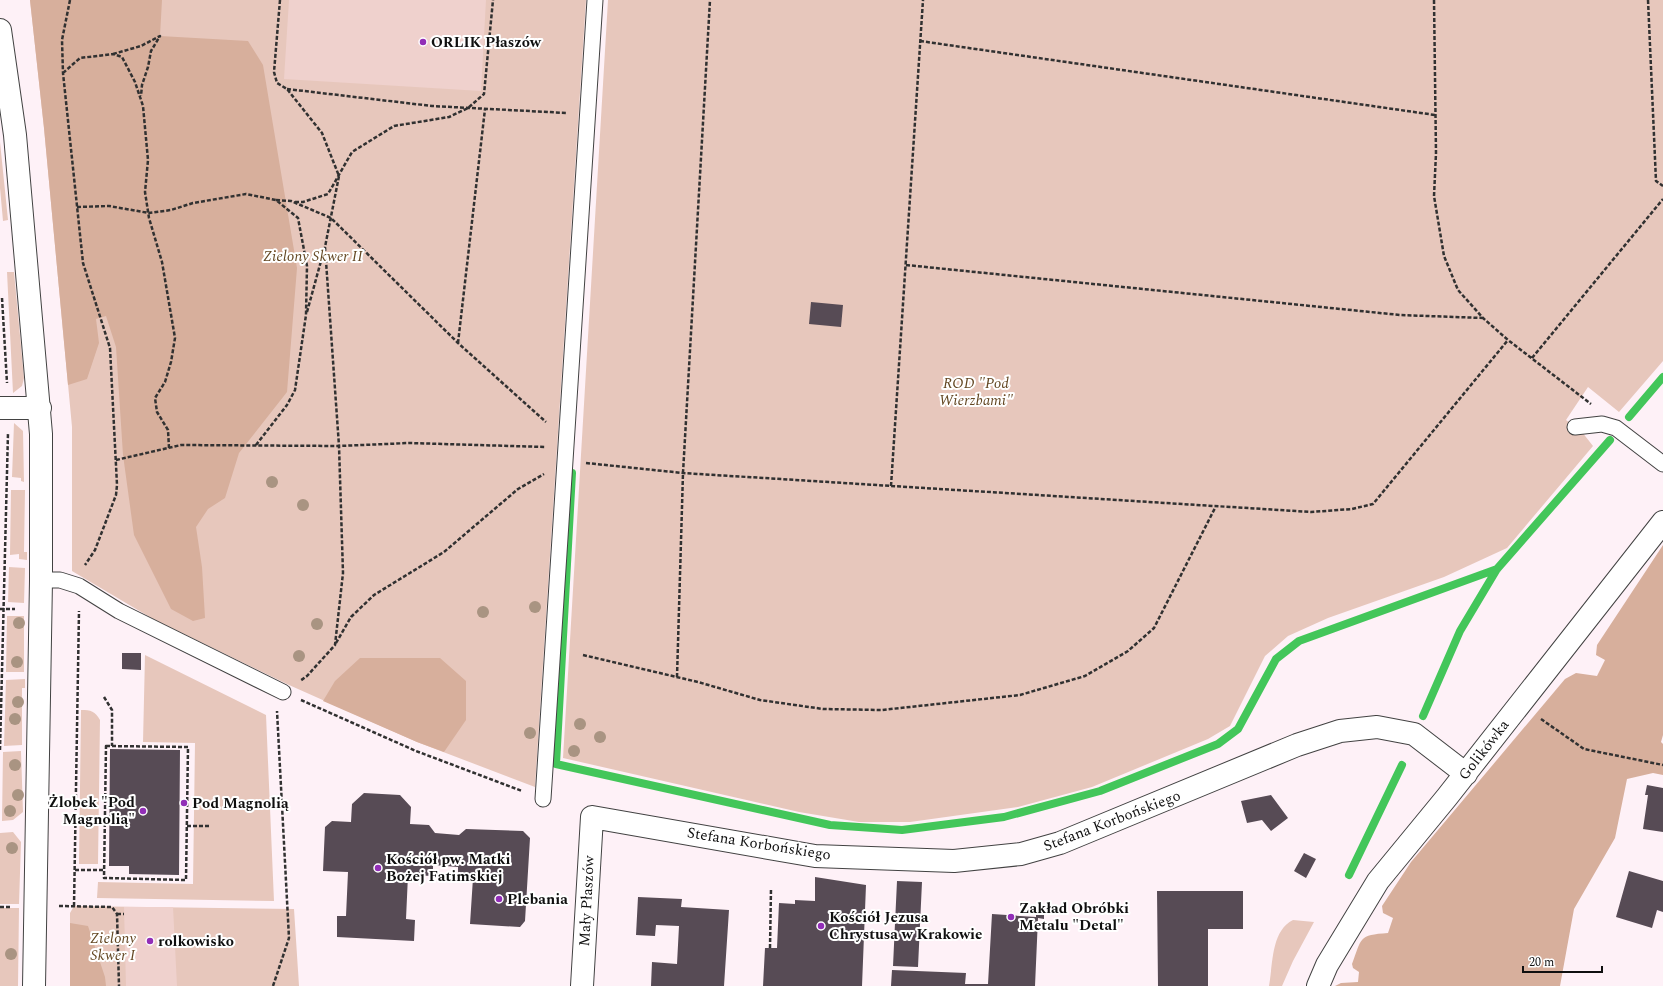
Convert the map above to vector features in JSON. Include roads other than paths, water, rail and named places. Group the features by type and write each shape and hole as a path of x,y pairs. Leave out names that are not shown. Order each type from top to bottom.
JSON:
{"street":[{"path":"0,30 15,135 40,408 41,580 34,986"},
{"path":"0,408 40,408"},
{"name":"Golikówka","path":"1318,986 1327,965 1378,881 1466,774 1663,522"},
{"name":"Stefana Korbońskiego","path":"592,817 815,856 954,861 1020,854 1060,843 1297,745 1340,731 1377,727 1414,734 1466,774"},
{"name":"Mały Płaszów","path":"582,986 592,817"}],"lane":[{"path":"543,798 595,0"},
{"path":"1575,427 1602,424 1616,428 1663,464"},
{"path":"41,580 60,580 79,586 119,611 283,692"}],"waterway":[{"path":"1629,417 1663,377"},
{"path":"1423,716 1460,631 1497,569 1610,440"},
{"path":"572,473 556,764 830,825 902,830 1004,817 1100,791 1218,744 1238,729 1276,659 1299,641 1497,569"},
{"path":"1349,875 1402,765"}],"place":[{"name":"ORLIK Płaszów","path":"423,42"},
{"name":"Pod Magnolią","path":"184,803"},
{"name":"Żlobek \"Pod Magnolią\"","path":"143,811"},
{"name":"Kościół pw. Matki Bożej Fatimskiej","path":"378,868"},
{"name":"Plebania","path":"499,899"},
{"name":"Zakład Obróbki Metalu \"Detal\"","path":"1011,917"},
{"name":"Kościół Jezusa Chrystusa w Krakowie","path":"821,926"},
{"name":"rolkowisko","path":"150,941"}],"park label":[{"name":"Zielony Skwer II","path":"313,256"},
{"name":"ROD \"Pod Wierzbami\"","path":"976,392"},
{"name":"Zielony Skwer I","path":"113,946"}]}
